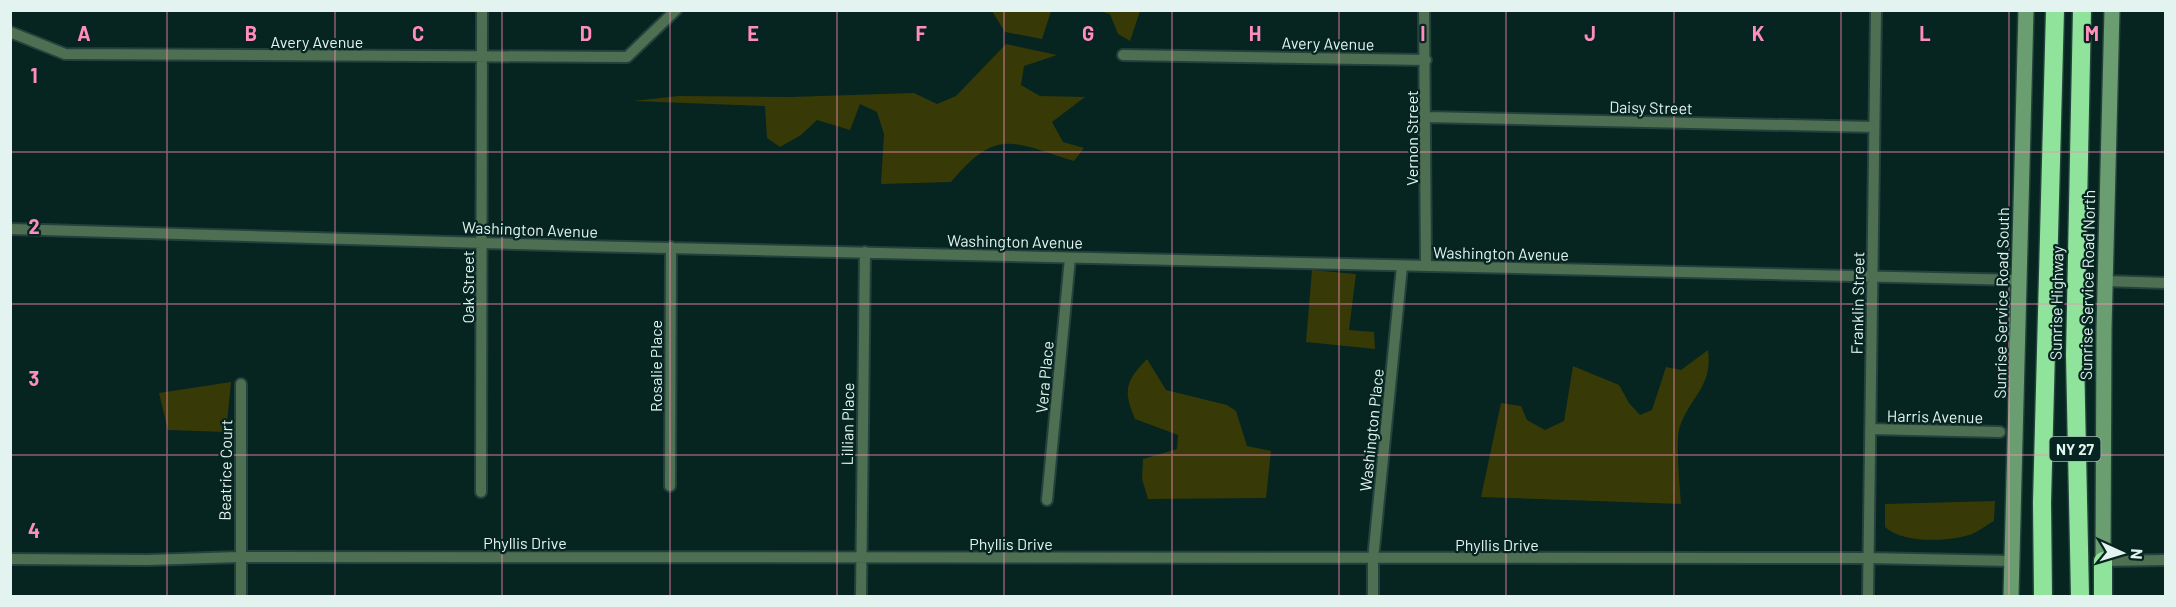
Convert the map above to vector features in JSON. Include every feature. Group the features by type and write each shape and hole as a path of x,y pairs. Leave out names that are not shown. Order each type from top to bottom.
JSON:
{"highway":[{"name":"Sunrise Highway","path":"2042,597 2055,10"},
{"name":"Sunrise Highway","path":"2080,597 2074,355 2082,10"},
{"path":"2103,561 2103,597"}],"main road":[{"name":"Sunrise Service Road South","path":"2011,597 2026,10"},
{"name":"Sunrise Service Road North","path":"2103,561 2105,281 2112,10"}],"street":[{"name":"Oak Street","path":"481,492 482,10"},
{"name":"Avery Avenue","path":"10,32 65,54 627,57 676,10"},
{"name":"Vernon Street","path":"1424,10 1426,266"},
{"name":"Franklin Street","path":"1868,597 1876,10"},
{"name":"Avery Avenue","path":"1123,55 1426,60"},
{"name":"Daisy Street","path":"1426,117 1874,127"},
{"name":"Washington Avenue","path":"10,229 1070,258 2019,280"},
{"name":"Rosalie Place","path":"670,486 671,247"},
{"name":"Lillian Place","path":"861,597 865,252"},
{"name":"Vera Place","path":"1047,500 1070,258"},
{"name":"Washington Place","path":"1373,597 1373,559 1402,266"},
{"path":"2105,281 2166,283"},
{"name":"Beatrice Court","path":"241,384 239,557 241,597"},
{"name":"Harris Avenue","path":"1870,429 2000,432"},
{"name":"Phyllis Drive","path":"10,559 148,560 239,557 1868,558 2012,561"},
{"path":"2103,561 2166,560"}],"shaded area":[{"path":"992,11 1051,11 1042,39 1005,32"},
{"path":"1099,11 1140,11 1130,41 1118,34 1110,14"},
{"path":"1006,44 1057,55 1024,66 1021,85 1040,96 1085,97 1052,122 1063,142 1084,148 1074,161 1036,149 1007,144 994,146 981,153 951,182 881,184 884,134 877,112 860,104 850,130 817,120 801,135 780,147 767,138 765,106 633,101 679,96 790,97 914,93 937,104 956,96"},
{"path":"1312,270 1356,274 1349,330 1374,332 1375,349 1306,342"},
{"path":"1708,350 1709,362 1704,382 1680,426 1678,464 1681,504 1481,497 1501,403 1521,406 1527,420 1545,430 1564,421 1573,366 1619,385 1629,403 1640,415 1652,410 1666,367 1681,370"},
{"path":"1147,359 1166,390 1227,405 1236,411 1247,446 1271,451 1266,498 1148,499 1142,479 1143,459 1177,449 1178,435 1135,419 1129,401 1128,387 1134,374"},
{"path":"231,382 226,432 168,430 159,393"},
{"path":"1995,501 1994,521 1969,535 1925,540 1902,536 1885,527 1885,504"}]}
